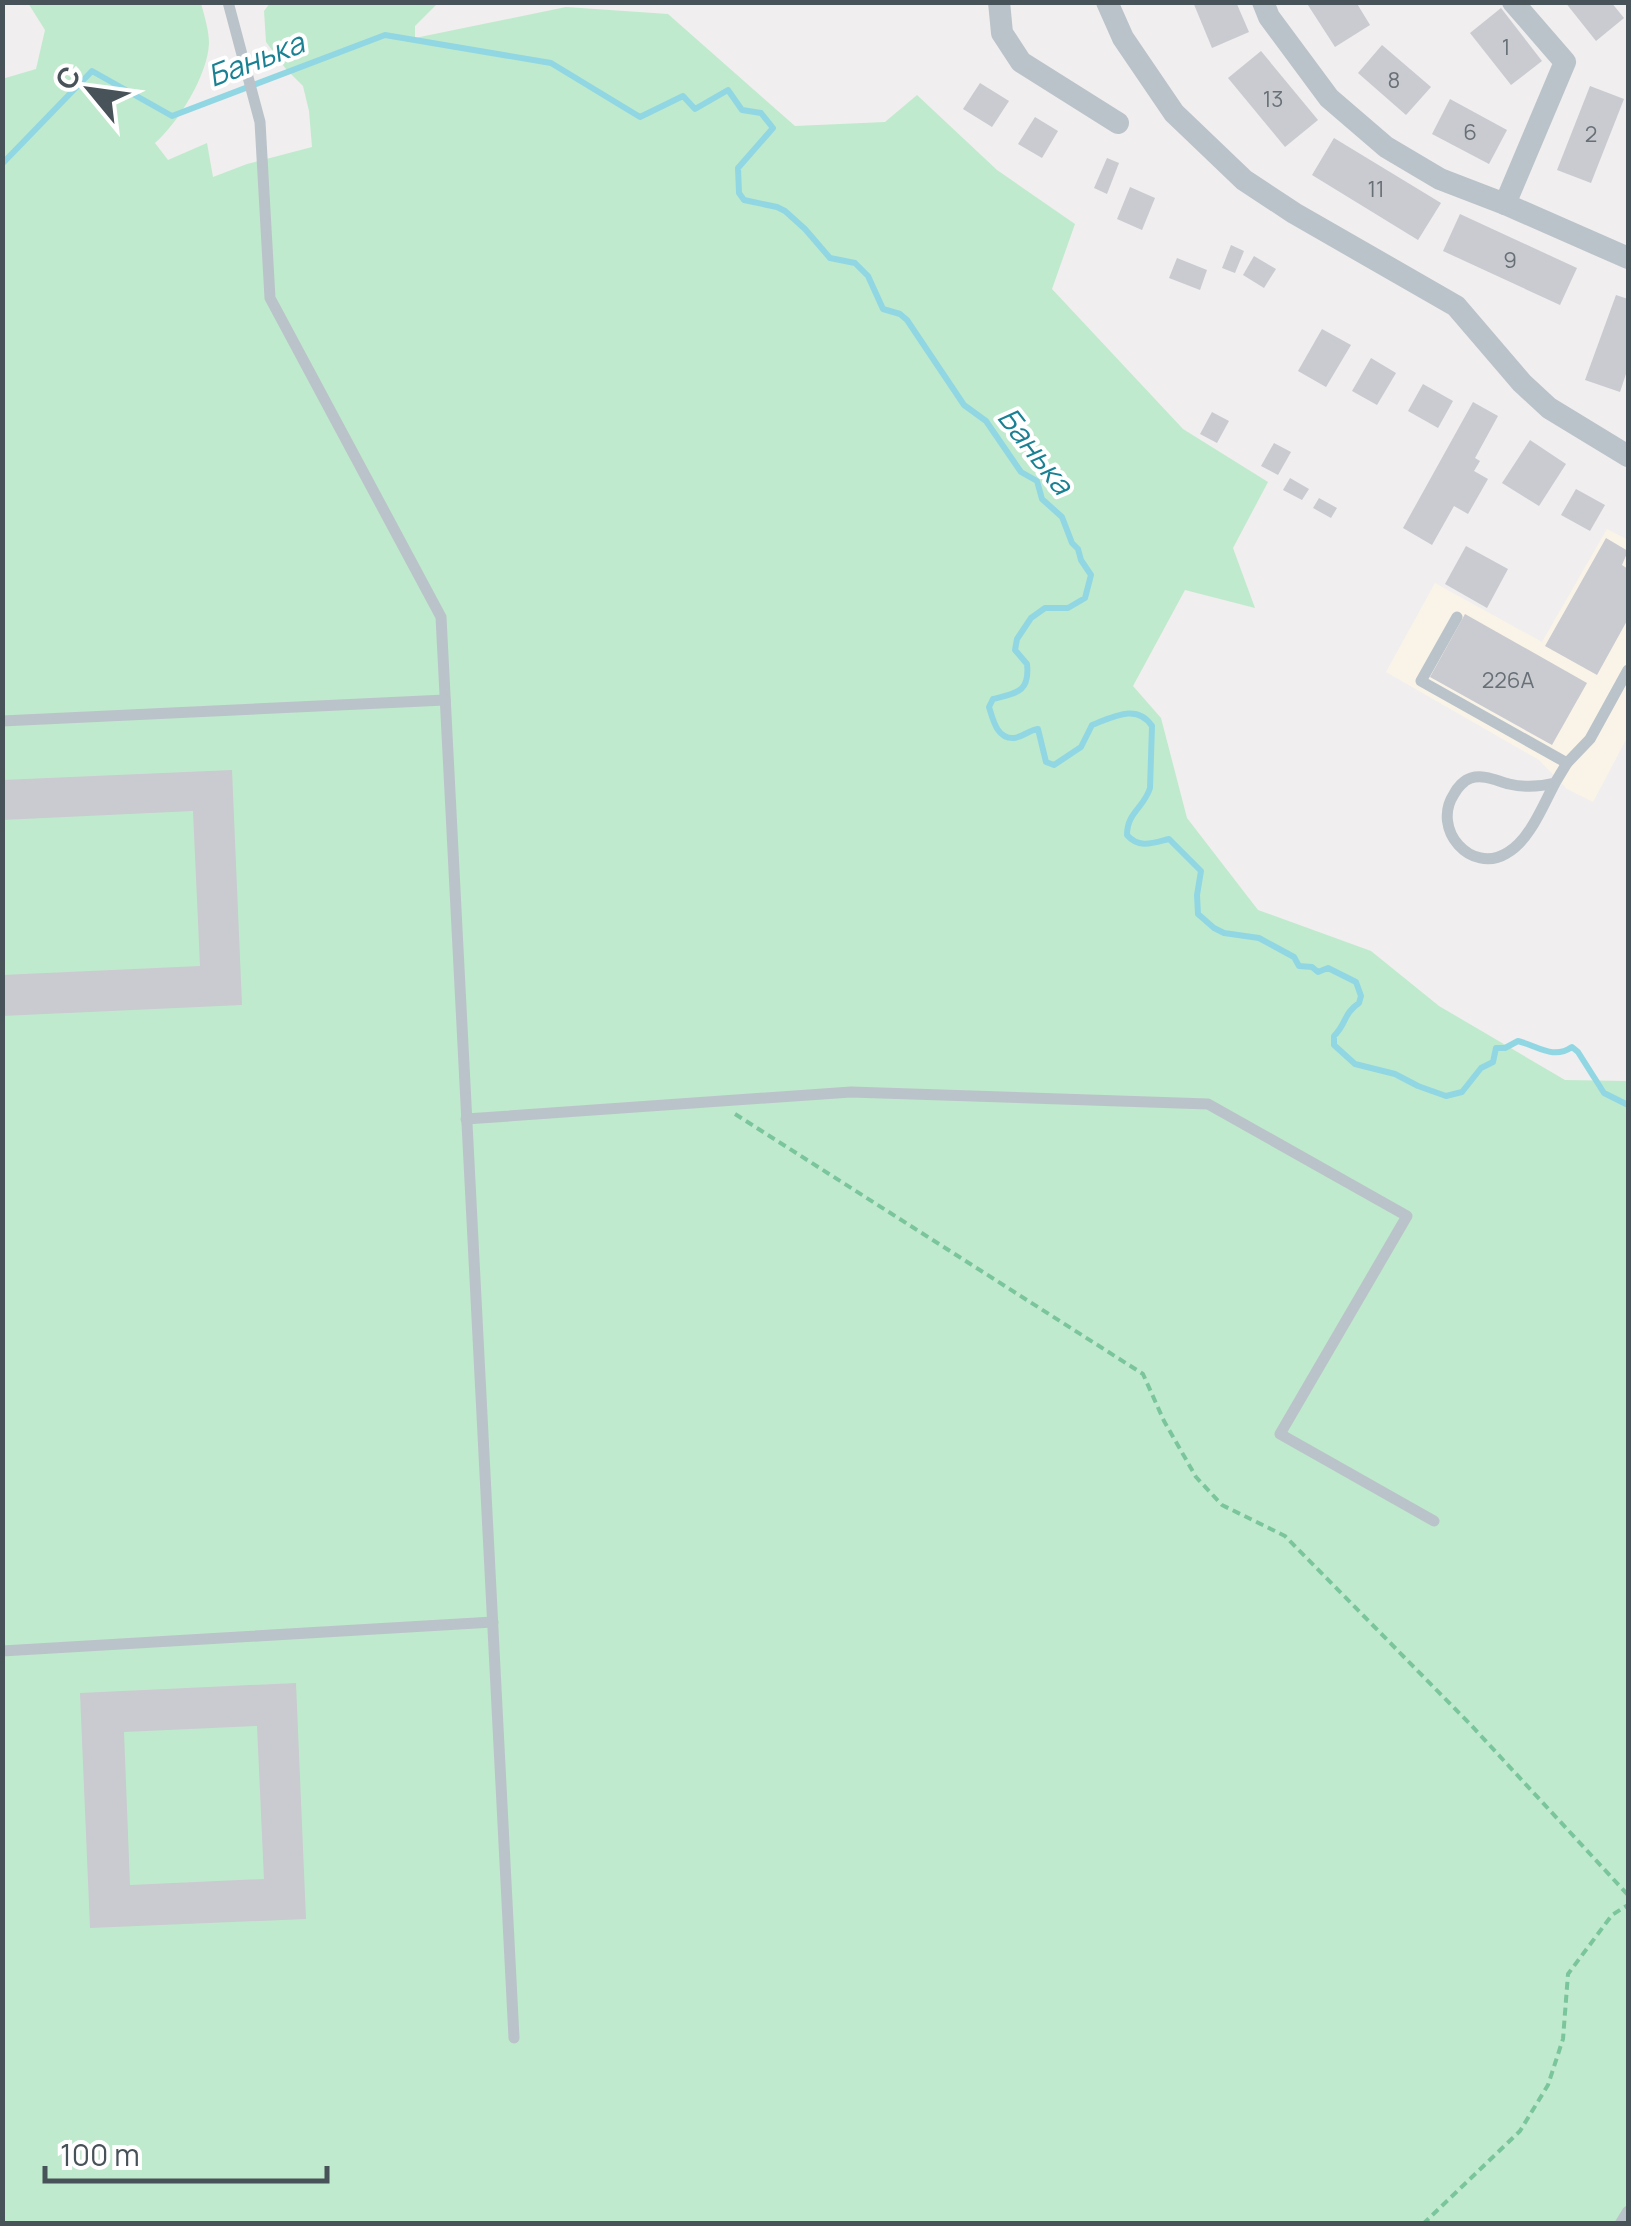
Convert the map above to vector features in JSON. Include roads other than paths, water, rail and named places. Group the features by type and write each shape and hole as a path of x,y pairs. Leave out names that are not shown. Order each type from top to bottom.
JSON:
{"street":[{"path":"999,2 1002,33 1021,62 1118,123"},
{"path":"1107,2 1123,38 1174,113 1244,180 1456,306 1548,408 1628,456"},
{"path":"1262,2 1329,98 1386,147 1440,179 1628,258"},
{"path":"1505,204 1565,62 1514,2"}],"lane":[{"path":"228,2 260,122 270,298 440,617 514,2038"},
{"path":"1457,616 1421,681 1567,763"},
{"path":"1555,782 1536,788 1486,777 1471,778 1457,788 1449,802 1445,817 1448,830 1464,850 1477,856 1494,858 1509,852 1527,832 1567,763 1590,739 1628,670"},
{"path":"2,721 445,700"},
{"path":"466,1118 851,1092 1208,1104 1406,1216 1280,1434 1434,1521"},
{"path":"2,1651 492,1622"},
{"path":"1620,2224 1628,2211"}],"waterway":[{"name":"Банька","path":"2,164 92,71 172,116 385,35 551,63 640,117 683,96 695,109 728,90 742,110 761,113 773,128 738,168 739,193 744,200 785,211 830,258 855,263 868,276 883,309 907,320 964,405 986,421 1021,472 1037,481 1042,499 1062,517 1091,575 1085,598 1068,608 1045,608 1031,618 1017,639 1015,650 1027,664 1026,680 1015,693 993,699 989,707 1000,732 1014,738 1038,729 1046,762 1054,765 1081,747 1092,725 1132,713 1146,719 1152,726 1150,788 1130,821 1127,835 1141,843 1169,839 1201,871 1198,914 1214,928 1259,938 1294,957 1299,966 1318,972 1328,968 1356,982 1359,1003 1334,1036 1334,1045 1355,1064 1395,1074 1446,1096 1462,1092 1481,1068 1493,1062 1496,1048 1518,1041 1552,1052 1572,1047 1604,1093 1628,1105"}]}
